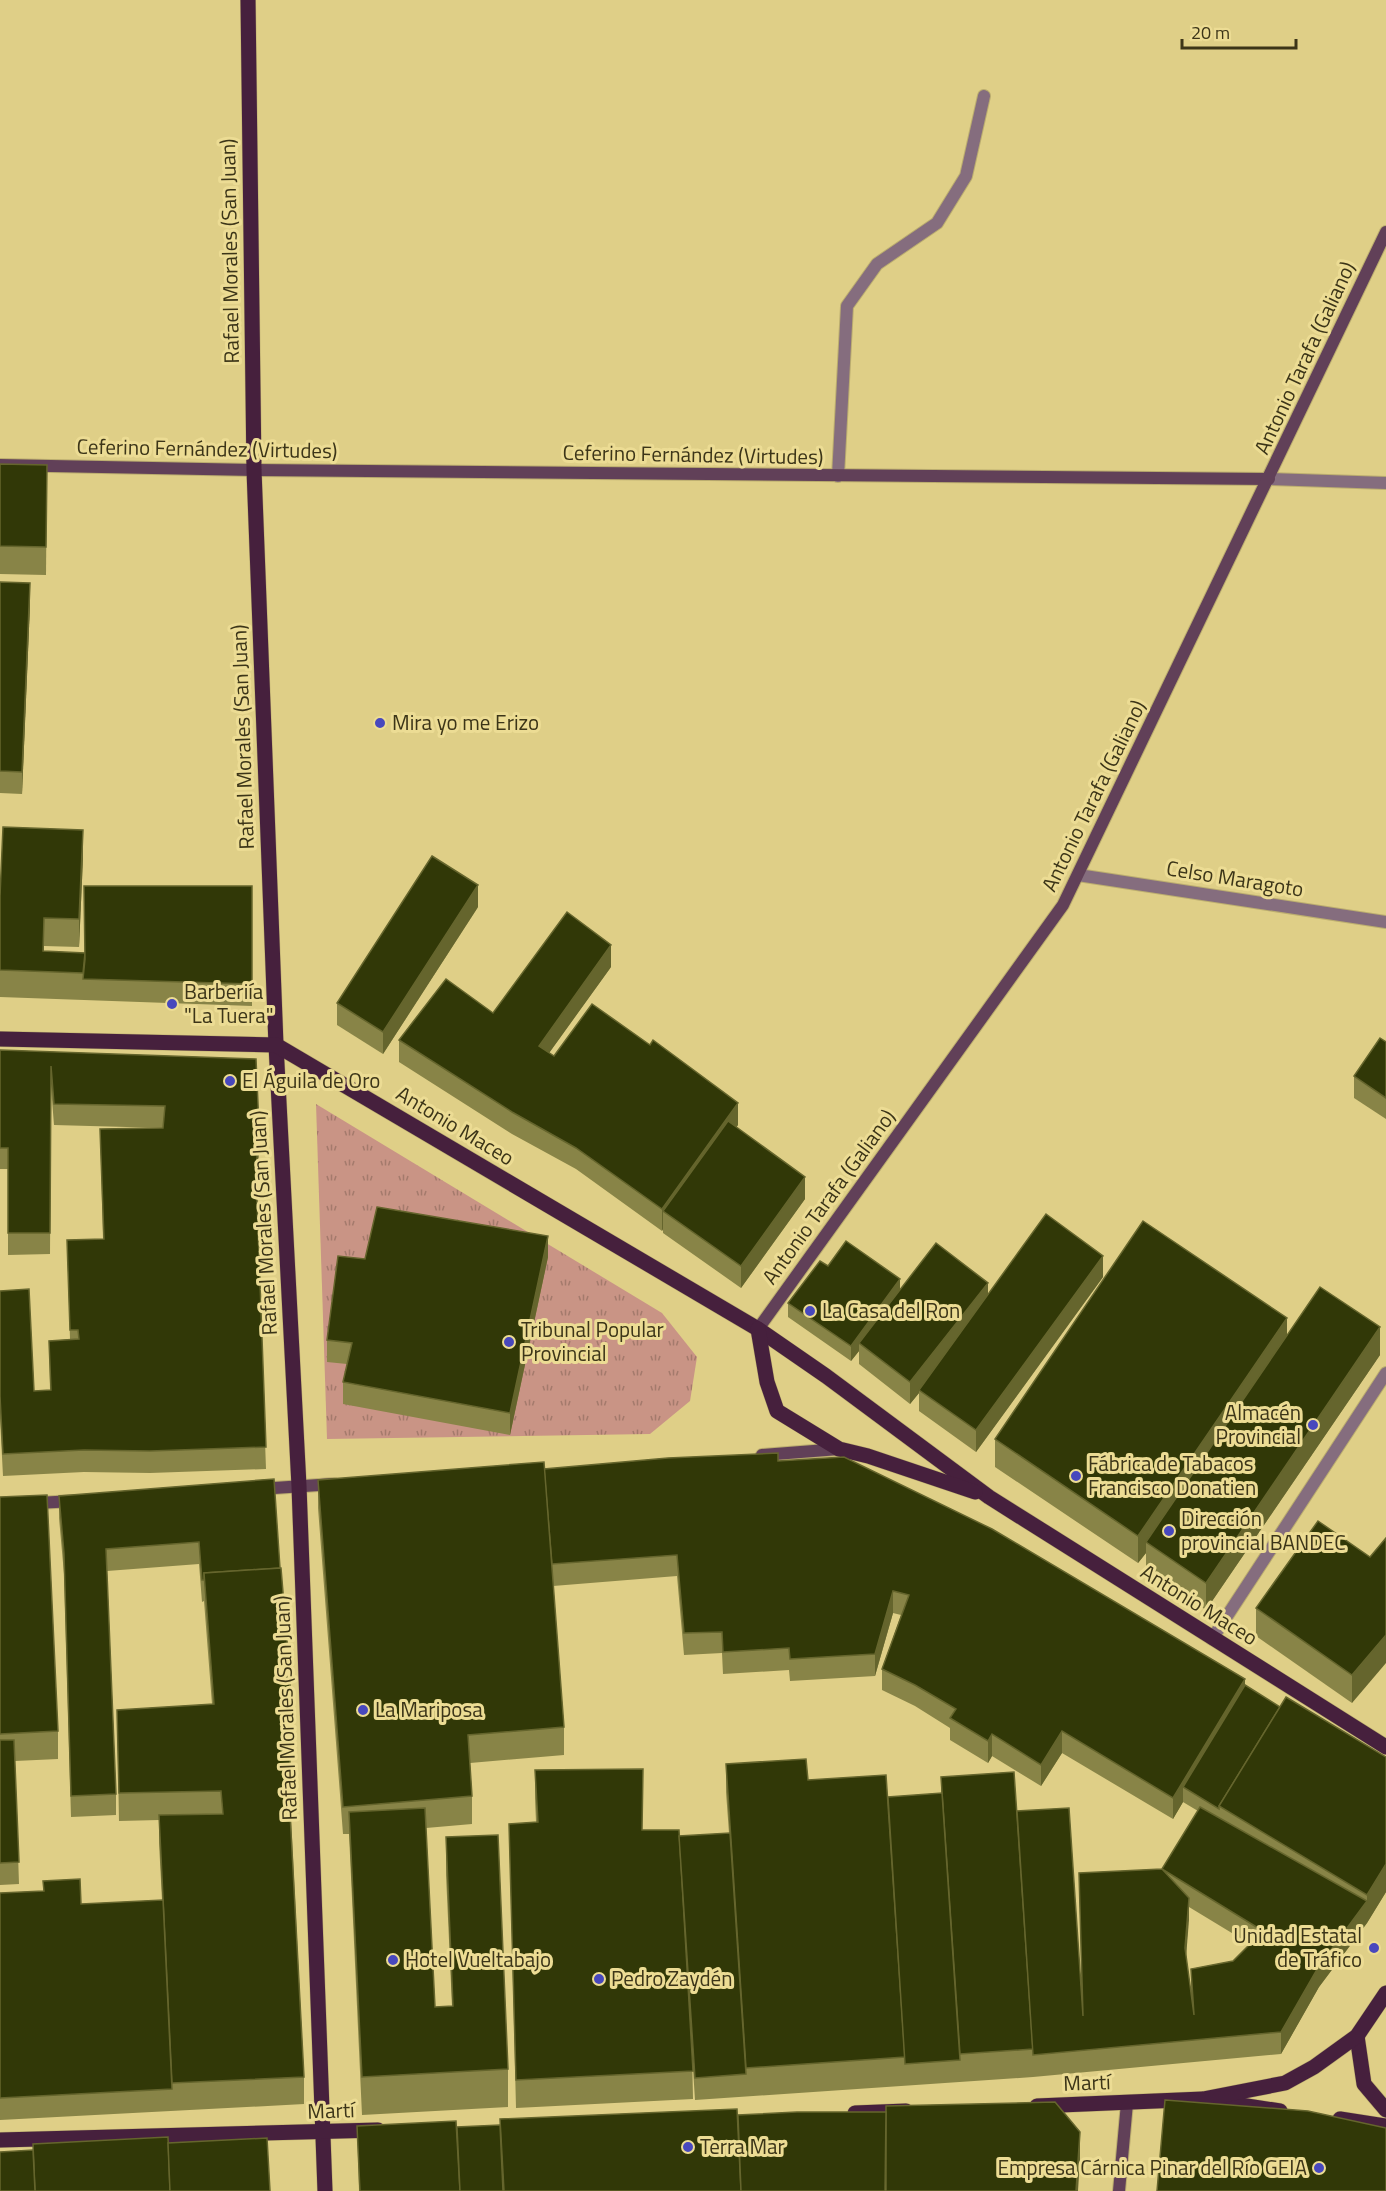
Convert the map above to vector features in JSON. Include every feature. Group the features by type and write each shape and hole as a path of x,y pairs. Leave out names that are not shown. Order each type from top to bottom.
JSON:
{"main road":[{"name":"Rafael Morales (San Juan)","path":"248,0 254,470 276,1045 299,1486 325,2191"},
{"name":"Antonio Tarafa (Galiano)","path":"758,1329 1063,905 1386,232"},
{"name":"Ceferino Fernández (Virtudes)","path":"0,465 254,470 1269,479"},
{"name":"Antonio Maceo","path":"0,1039 276,1045 758,1329 826,1376 989,1497 1386,1747"},
{"name":"Antonio Maceo","path":"758,1329 767,1382 777,1411 839,1449 878,1459 989,1497"},
{"path":"745,1456 839,1449"},
{"path":"251,1490 346,1483"},
{"path":"0,1505 84,1500"},
{"path":"1203,2099 1285,2083 1314,2067 1357,2036 1386,1993"},
{"path":"1357,2036 1364,2084 1386,2110"},
{"path":"1203,2099 1295,2113"},
{"name":"Martí","path":"1021,2107 1203,2099"},
{"path":"1119,2191 1127,2103"},
{"path":"843,2113 926,2110"},
{"path":"1329,2118 1386,2126"},
{"name":"Martí","path":"0,2140 393,2130"}],"street":[{"path":"838,476 846,306 877,264 936,223 966,176 984,96"},
{"name":"Ceferino Fernández (Virtudes)","path":"1269,479 1386,483"},
{"name":"Celso Maragoto","path":"1078,875 1386,922"},
{"path":"1212,1639 1386,1373"}],"green space":[{"path":"316,1104 662,1313 697,1357 690,1401 650,1434 327,1439"}],"building":[{"path":"0,464 47,465 46,547 0,546"},
{"path":"0,582 30,583 22,772 0,771"},
{"path":"3,827 83,830 79,919 44,918 43,951 85,953 83,973 0,970"},
{"path":"432,856 478,885 383,1032 337,1003"},
{"path":"84,886 252,886 252,984 83,979"},
{"path":"567,912 611,945 539,1046 554,1056 592,1004 650,1045 653,1040 738,1103 662,1209 576,1148 512,1112 399,1040 446,979 493,1013"},
{"path":"1380,1038 1386,1042 1386,1098 1354,1076"},
{"path":"0,1050 256,1059 259,1127 256,1174 266,1447 150,1451 84,1450 3,1454 0,1396 0,1291 29,1289 34,1391 51,1390 49,1341 79,1339 78,1330 70,1330 67,1240 104,1239 100,1129 163,1128 165,1106 54,1104 51,1066 50,1233 8,1233 8,1148 0,1148"},
{"path":"728,1121 805,1177 741,1266 663,1211"},
{"path":"377,1207 548,1236 510,1413 343,1382 352,1343 327,1340 338,1256 365,1259"},
{"path":"1046,1214 1103,1256 976,1430 919,1390"},
{"path":"1143,1221 1287,1318 1138,1536 995,1439"},
{"path":"846,1241 900,1279 851,1346 788,1303 820,1261 828,1266"},
{"path":"936,1243 988,1283 910,1382 859,1343"},
{"path":"1320,1287 1380,1327 1206,1583 1146,1542"},
{"path":"778,1453 778,1461 844,1457 992,1529 1245,1679 1173,1798 1062,1731 1041,1765 992,1734 988,1741 950,1718 956,1709 882,1669 909,1595 893,1591 875,1654 790,1659 789,1648 723,1652 722,1632 684,1633 677,1555 552,1564 544,1469 668,1458"},
{"path":"544,1462 564,1727 468,1735 472,1796 343,1807 318,1480"},
{"path":"274,1479 280,1568 204,1573 204,1580 202,1580 199,1542 106,1549 116,1794 71,1796 64,1553 59,1496"},
{"path":"47,1495 58,1731 0,1734 0,1497"},
{"path":"1318,1521 1370,1557 1386,1538 1386,1635 1352,1675 1256,1608"},
{"path":"281,1568 290,1677 290,1813 304,2077 172,2083 159,1815 223,1814 221,1791 119,1793 117,1710 214,1704 204,1573"},
{"path":"1245,1685 1280,1707 1219,1809 1183,1787"},
{"path":"1286,1697 1386,1757 1386,1864 1367,1895 1219,1806"},
{"path":"0,1740 14,1740 19,1862 0,1863"},
{"path":"806,1759 808,1780 886,1775 905,2057 746,2068 726,1764"},
{"name":"Pedro Zaydén","path":"643,1769 642,1830 679,1830 693,2071 516,2080 509,1824 538,1822 535,1770"},
{"path":"1014,1772 1033,2049 960,2054 941,1777"},
{"path":"942,1793 960,2060 905,2064 888,1797"},
{"path":"1200,1807 1367,1901 1319,1966 1281,2032 1033,2055 1017,1811 1069,1808 1083,2016 1079,1873 1162,1869","holes":["1162,1869 1263,1931 1233,1961 1191,1969 1194,2015 1185,1948 1189,1898"]},
{"name":"Hotel Vueltabajo","path":"425,1808 435,2007 453,2006 446,1837 498,1835 508,2069 362,2077 349,1812"},
{"path":"730,1833 746,2074 695,2078 679,1836"},
{"path":"80,1879 81,1904 163,1900 172,2089 0,2098 0,1893 44,1891 43,1881"},
{"path":"1165,2100 1308,2111 1386,2128 1386,2191 1157,2191"},
{"path":"1055,2102 1080,2132 1076,2191 886,2191 886,2106"},
{"path":"737,2109 741,2191 504,2191 500,2119"},
{"path":"797,2112 886,2112 885,2191 741,2191 738,2115"},
{"path":"456,2121 460,2191 360,2191 357,2126"},
{"path":"500,2125 503,2191 460,2191 457,2127"},
{"path":"168,2137 170,2191 35,2191 33,2144"},
{"path":"267,2138 270,2191 170,2191 168,2143"},
{"path":"33,2150 35,2191 0,2191 0,2152"}],"place":[{"name":"Mira yo me Erizo","path":"380,723"},
{"name":"Barberiía \"La Tuera\"","path":"172,1004"},
{"name":"El Águila de Oro","path":"230,1081"},
{"name":"La Casa del Ron","path":"810,1311"},
{"name":"Tribunal Popular Provincial","path":"509,1342"},
{"name":"Almacén Provincial","path":"1313,1425"},
{"name":"Fábrica de Tabacos Francisco Donatien","path":"1076,1476"},
{"name":"Dirección provincial BANDEC","path":"1169,1531"},
{"name":"La Mariposa","path":"363,1710"},
{"name":"Unidad Estatal de Tráfico","path":"1374,1948"},
{"name":"Hotel Vueltabajo","path":"393,1960"},
{"name":"Pedro Zaydén","path":"599,1979"},
{"name":"Terra Mar","path":"688,2147"},
{"name":"Empresa Cárnica Pinar del Río GEIA","path":"1319,2168"}]}
